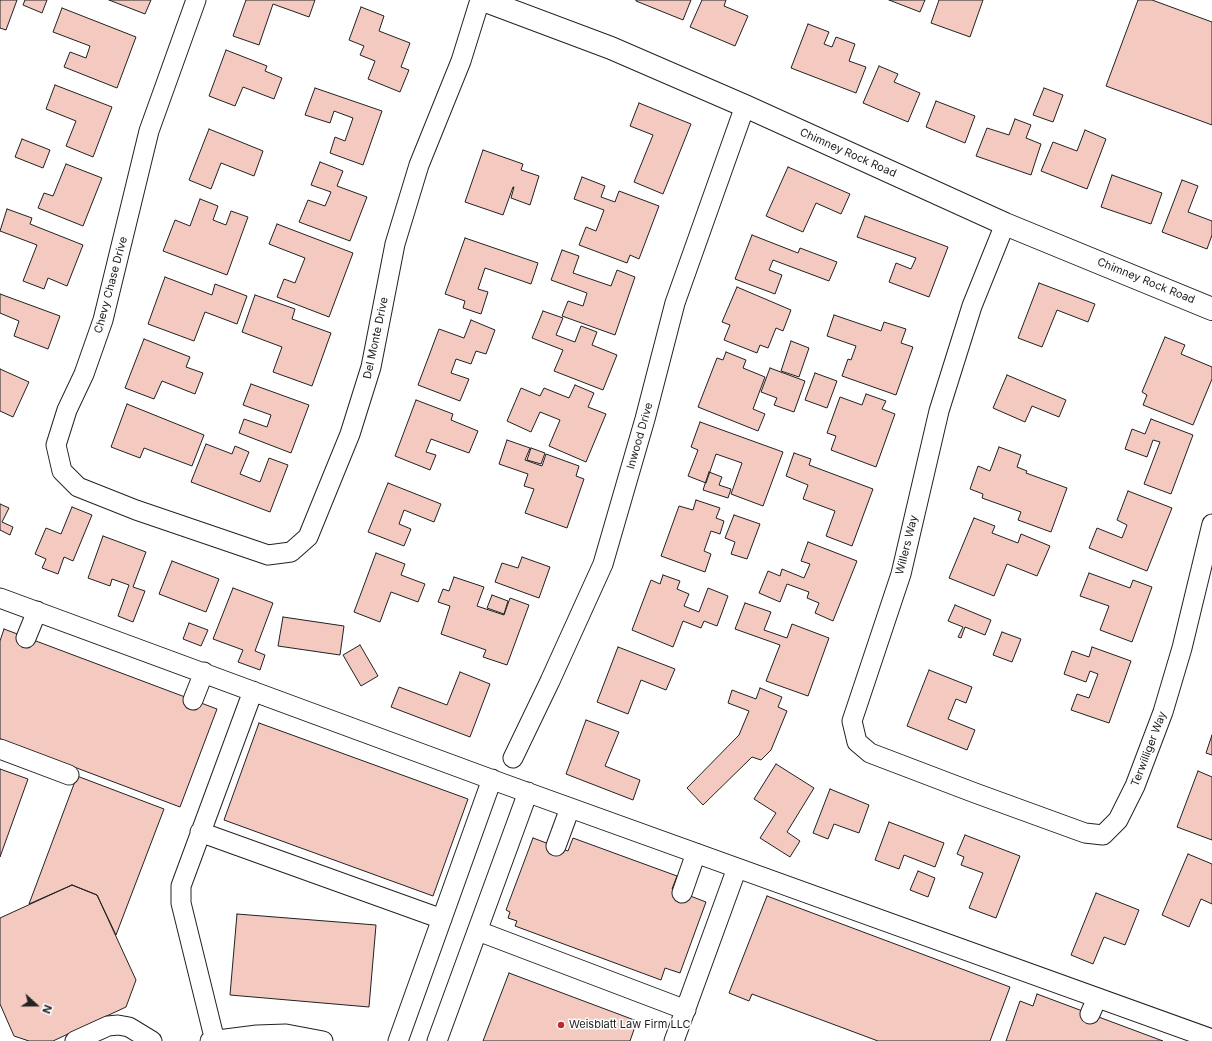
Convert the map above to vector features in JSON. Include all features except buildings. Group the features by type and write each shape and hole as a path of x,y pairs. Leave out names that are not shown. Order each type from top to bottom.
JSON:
{"main road":[{"name":"Chimney Rock Road","path":"483,0 611,48 745,106 1005,224 1212,309"}],"street":[{"name":"Chevy Chase Drive","path":"175,524 78,487 62,471 56,445 67,410 84,374 103,320 149,131 196,0"},
{"name":"Del Monte Drive","path":"175,524 268,555 291,552 308,537 350,434 371,367 395,244 419,165 461,61 480,0"},
{"name":"Inwood Drive","path":"513,758 603,564 645,419 675,303 745,106"},
{"name":"Willers Way","path":"975,794 870,753 857,742 852,721 901,574 939,410 972,306 1005,224"},
{"name":"Terwilliger Way","path":"975,794 1085,833 1103,835 1118,820 1135,786 1163,712 1182,648 1212,524"},
{"path":"0,598 737,868 788,896 1094,1006 1212,1039"},
{"path":"26,638 37,611"},
{"path":"193,700 204,672"},
{"path":"253,691 184,874 181,886 181,903 213,1041 257,1035 286,1034 323,1041"},
{"path":"0,749 69,775"},
{"path":"398,1041 492,779"},
{"path":"437,1041 528,792"},
{"path":"556,846 570,808"},
{"path":"200,832 442,919"},
{"path":"682,893 696,853"},
{"path":"674,1041 737,868"},
{"path":"478,932 686,1010"},
{"path":"75,1041 108,1026 118,1024 129,1027 152,1041"}],"place":[{"name":"Weisblatt Law Firm LLC","path":"561,1025"}]}
